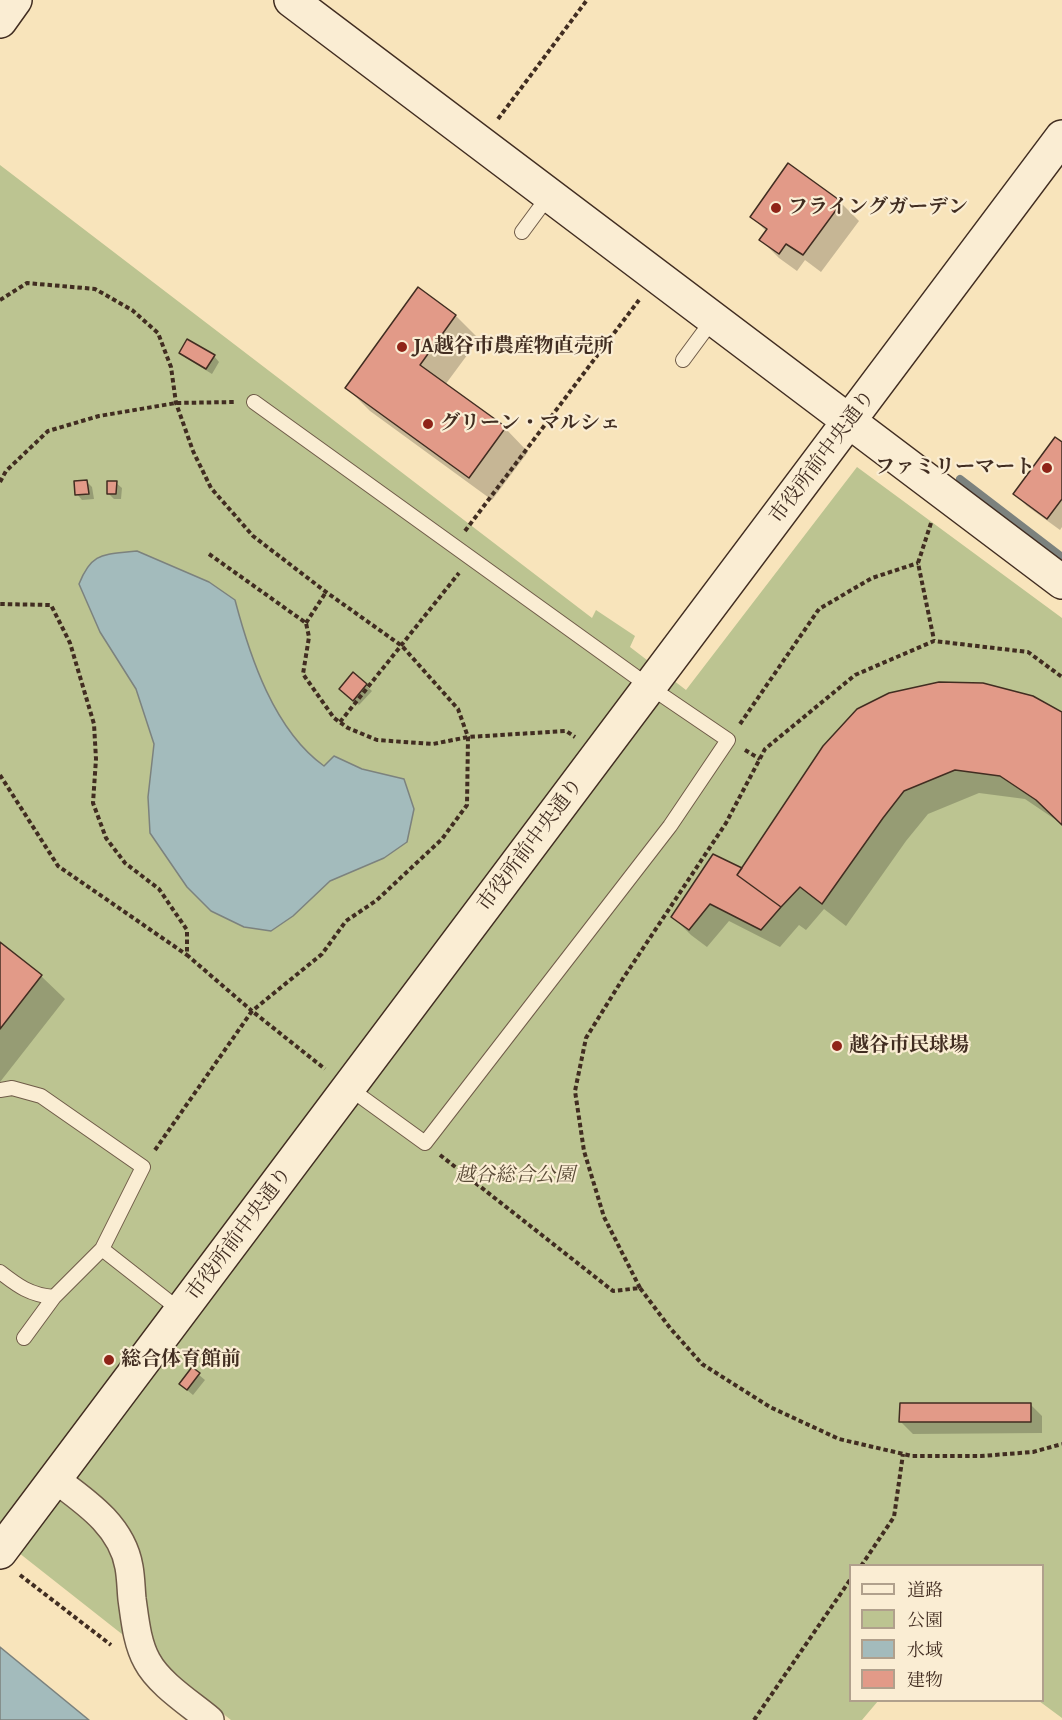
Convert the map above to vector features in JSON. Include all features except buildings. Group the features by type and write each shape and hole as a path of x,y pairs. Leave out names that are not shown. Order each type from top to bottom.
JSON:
{"street":[{"path":"0,21 15,0"},
{"path":"291,0 1062,582"},
{"name":"市役所前中央通り","path":"9,1555 55,1479 1062,137"},
{"path":"55,1479 89,1505 111,1527 122,1546 129,1566 139,1641 147,1662 168,1686 210,1720"}],"lane":[{"path":"522,231 550,194"},
{"path":"683,360 714,318"},
{"path":"254,402 415,524 454,546 519,599 728,740 670,826 425,1143 349,1088"},
{"path":"0,1090 12,1088 41,1096 143,1167 102,1249 54,1297 24,1338"},
{"path":"102,1249 182,1311"},
{"path":"0,1272 36,1295 54,1297"}],"path":[{"path":"481,142 588,0"},
{"path":"454,546 657,275"},
{"path":"0,300 27,283 95,289 132,310 158,333 171,367 176,403 193,451 211,488 253,536 402,646 458,709 468,737 467,805 442,839 377,900 346,921 322,954 252,1011 143,1167"},
{"path":"0,482 6,471 48,431 99,416 176,403 254,402"},
{"path":"934,641 918,563 942,490"},
{"path":"209,555 306,623 309,638 303,674 339,722 348,728 377,740 433,744 468,737 566,731 600,753"},
{"path":"339,722 470,558"},
{"path":"728,740 819,609 872,578 918,563"},
{"path":"306,623 326,592"},
{"path":"0,604 51,605 70,643 94,724 96,759 93,803 106,838 125,863 159,890 187,930 187,955"},
{"path":"1062,677 1028,652 934,641 855,675 765,749 726,824 586,1038 575,1091 584,1151 604,1217 640,1288 670,1328 702,1364 770,1407 839,1439 903,1454 981,1456 1033,1452 1062,1444"},
{"path":"0,775 58,866 187,955 252,1011 349,1088"},
{"path":"425,1143 613,1292 640,1288"},
{"path":"862,1564 894,1517 903,1454"},
{"path":"9,1555 134,1663 147,1662"},
{"path":"754,1720 849,1581"}],"green space":[{"name":"越谷総合公園","path":"0,165 592,618 596,610 635,636 630,647 686,690 857,467 1062,618 1062,1718 1040,1702 1044,1702 1044,1564 849,1564 849,1702 877,1702 862,1720 231,1720 0,1538"}],"water":[{"path":"137,551 209,582 235,600 248,645 266,691 291,733 306,751 324,766 334,756 362,769 404,779 414,809 407,842 384,858 330,881 293,916 271,931 244,927 211,911 187,887 150,833 148,797 154,744 136,689 100,632 79,584 94,560 108,554"},
{"path":"0,1647 89,1720 0,1720"}],"waterway":[{"path":"960,479 1062,557"}],"place":[{"name":"フライングガーデン","path":"776,208"},
{"name":"JA越谷市農産物直売所","path":"402,347"},
{"name":"グリーン・マルシェ","path":"428,424"},
{"name":"ファミリーマート","path":"1047,468"},
{"name":"越谷市民球場","path":"837,1046"},
{"name":"総合体育館前","path":"109,1360"}]}
